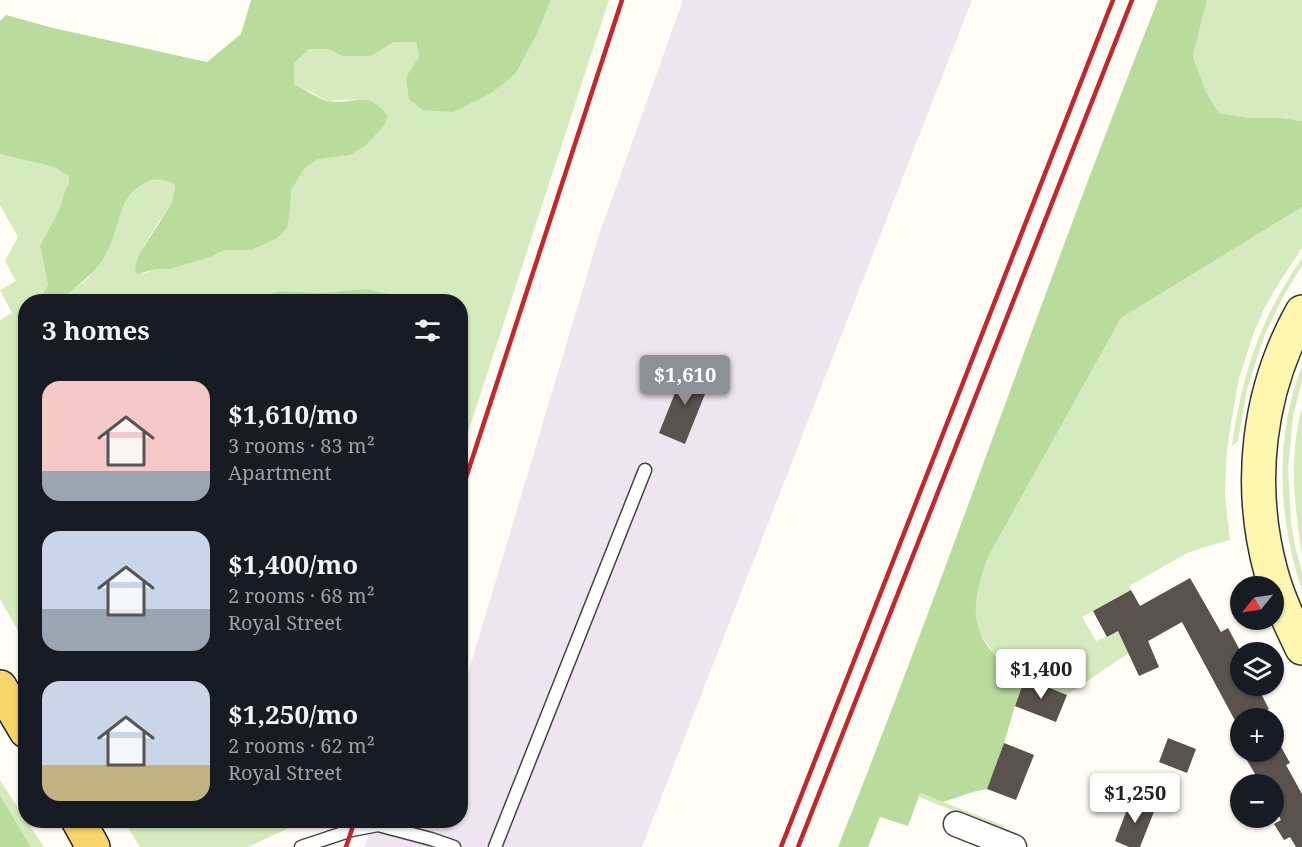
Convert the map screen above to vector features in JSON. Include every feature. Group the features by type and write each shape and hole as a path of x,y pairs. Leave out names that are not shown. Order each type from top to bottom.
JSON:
{"main road":[{"path":"0,687 18,717"},
{"path":"82,828 93,847"}],"street":[{"path":"1302,312 1289,334 1276,369 1260,437 1258,464 1260,518 1271,573 1302,648"},
{"path":"956,824 1014,847"}],"lane":[{"path":"495,847 645,470"},
{"path":"301,847 362,828"},
{"path":"389,828 454,847"}],"shaded area":[{"path":"683,0 972,0 642,847 364,847 372,828 468,828 468,674 599,235"}],"green space":[{"path":"251,0 551,0 536,36 516,73 493,92 453,112 422,110 409,99 406,77 419,56 416,42 394,42 371,56 342,56 328,49 309,49 294,63 294,84 328,101 367,100 381,108 388,117 383,127 365,146 350,155 318,159 304,169 291,190 287,228 277,238 252,250 225,250 171,269 157,269 137,274 136,264 140,253 173,199 175,185 164,180 151,180 130,195 109,248 94,271 68,294 42,294 48,286 40,246 59,210 69,176 54,167 0,154 0,21 6,15 53,28 207,62 241,34"},
{"path":"551,0 609,0 468,433 468,294 394,294 366,289 320,293 284,291 271,294 68,294 89,277 112,238 126,200 144,184 160,180 175,185 171,205 148,238 139,258 135,272 145,273 157,269 171,269 225,250 252,250 262,244 290,210 290,190 304,169 323,157 349,155 365,146 383,127 364,99 328,101 294,84 294,63 309,49 328,49 342,56 371,56 394,42 416,42 419,56 406,77 516,73 536,36"},
{"path":"1158,0 1207,0 1193,56 1206,92 1219,113 1249,118 1282,118 1302,121 1302,207 1121,318 988,557 977,596 977,620 980,632 995,655 1025,678 987,789 943,802 920,793 908,826 880,817 868,847 838,847 920,636 1076,211"},
{"path":"1207,0 1302,0 1302,121 1282,118 1249,118 1219,113 1206,92 1193,56"},
{"path":"0,154 54,167 69,176 59,210 40,246 48,286 42,294 18,294 18,631 0,599 0,320 12,313 0,290 16,281 5,261 18,237 0,205"},
{"path":"1302,207 1302,248 1264,309 1239,378 1226,463 1225,495 1230,540 1187,553 1129,586 1131,590 1082,617 1096,641 1145,616 1140,606 1159,595 1167,610 1157,616 1166,631 1067,695 1025,678 995,655 978,631 975,607 978,582 988,557 1121,318"},
{"path":"1302,258 1302,266 1285,293 1265,334 1247,389 1238,441 1232,446 1241,395 1255,348 1275,303"},
{"path":"366,289 394,294 270,294 284,291 320,293"},
{"path":"1302,366 1302,382 1293,416 1288,468 1291,523 1302,573 1302,590 1288,535 1282,478 1287,421"},
{"path":"1302,407 1302,554 1294,462"},
{"path":"0,780 18,807 18,825 0,795"},
{"path":"920,793 1005,826 1001,830 919,797"},
{"path":"0,795 31,847 0,847"},
{"path":"20,828 32,828 44,847 31,847"},
{"path":"128,828 289,828 248,847 140,847"}],"building":[{"path":"685,368 711,379 685,444 659,433"},
{"path":"1190,578 1221,632 1228,628 1236,642 1230,642 1230,696 1262,696 1268,708 1230,708 1230,711 1182,622 1148,641 1159,667 1139,676 1118,631 1107,637 1093,611 1131,590 1140,606"},
{"path":"1025,678 1067,695 1056,722 1015,706"},
{"path":"1168,738 1196,749 1187,773 1159,762"},
{"path":"1004,743 1034,755 1016,800 987,789"},
{"path":"1284,752 1290,763 1286,765 1302,794 1302,847 1296,847 1290,837 1284,840 1276,828 1284,828 1284,774 1255,774 1248,762 1284,762"},
{"path":"1131,799 1155,809 1140,847 1129,847 1115,841"}],"railway":[{"path":"468,472 622,0"},
{"path":"781,847 1113,0"},
{"path":"798,847 1132,0"},
{"path":"346,847 352,828"}]}
